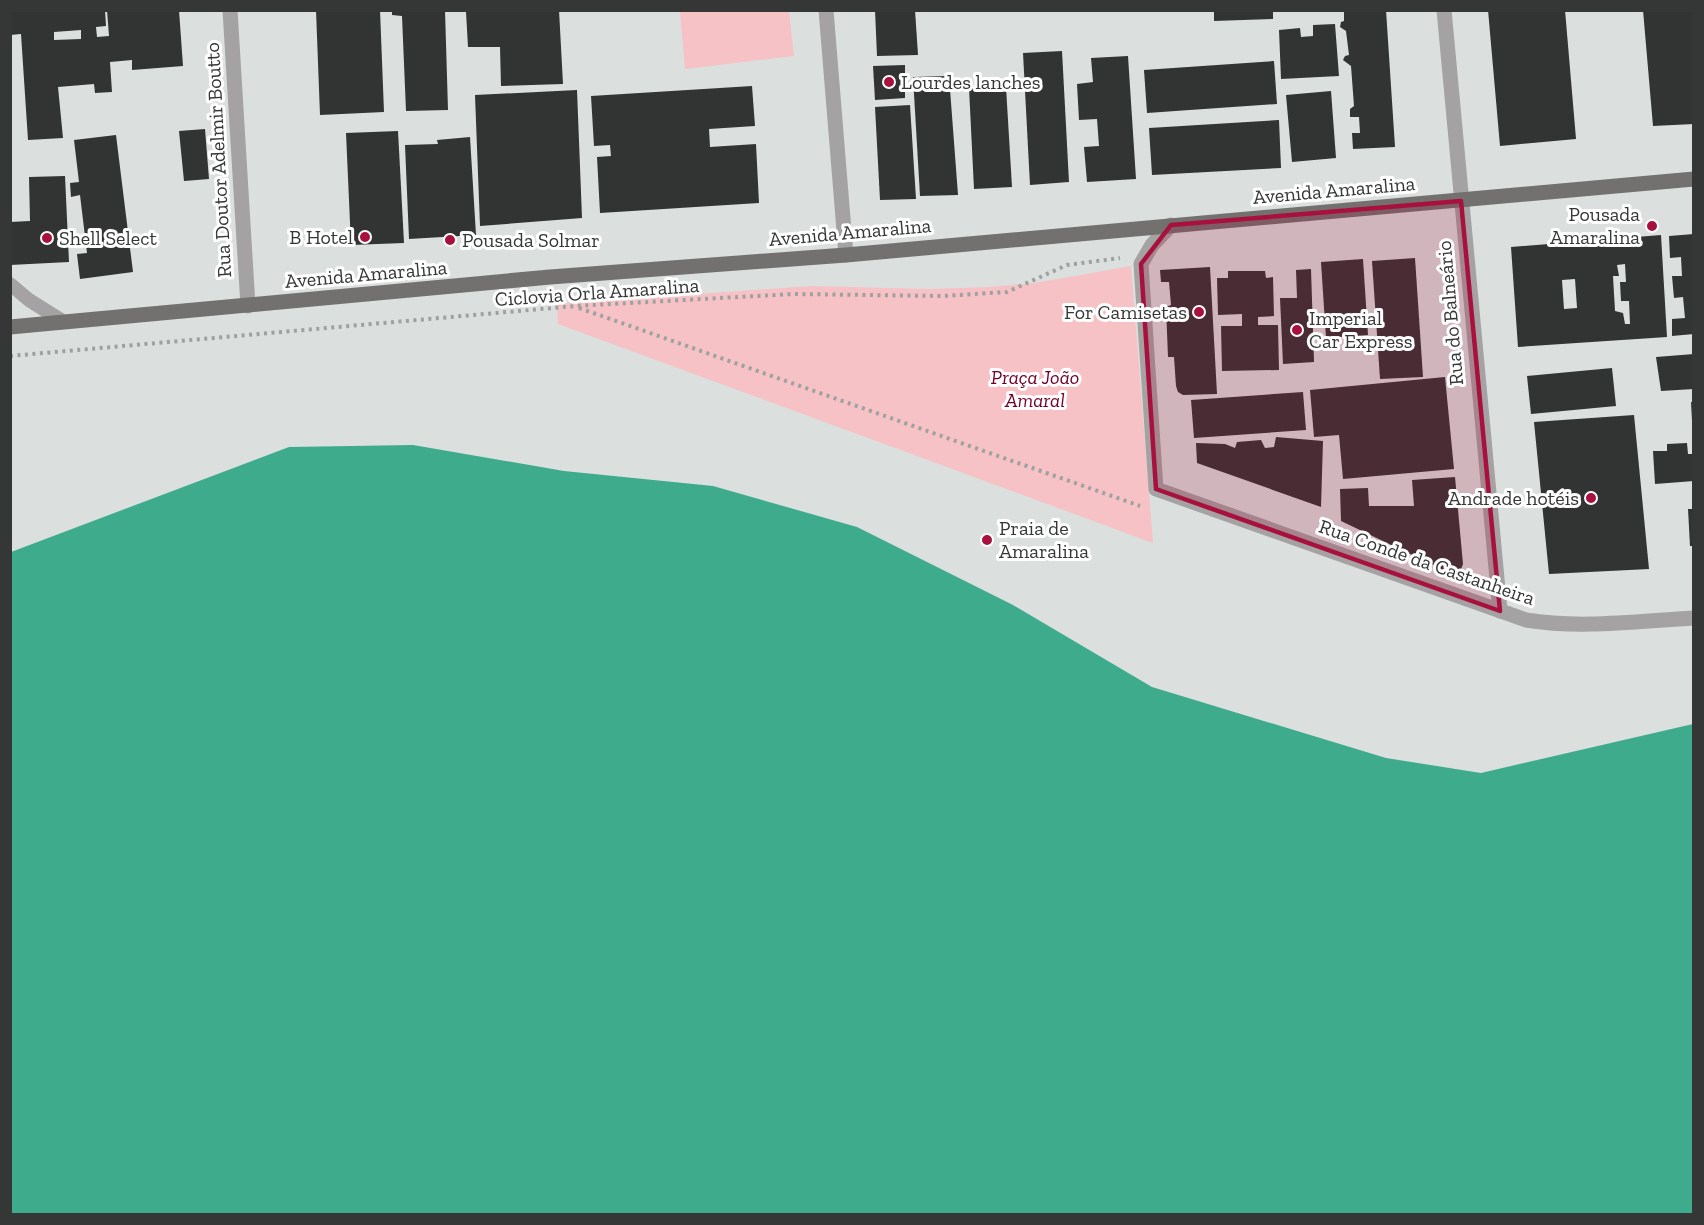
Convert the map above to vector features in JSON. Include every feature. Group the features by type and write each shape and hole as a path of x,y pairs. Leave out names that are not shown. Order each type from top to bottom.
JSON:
{"main road":[{"name":"Avenida Amaralina","path":"10,327 550,277 846,255 1694,179"}],"street":[{"name":"Rua Doutor Adelmir Boutto","path":"230,10 248,306"},
{"path":"826,10 846,255"},
{"name":"Rua do Balneário","path":"1444,10 1500,611"},
{"name":"Rua Conde da Castanheira","path":"1171,225 1152,245 1141,264 1156,489 1526,620 1570,625 1694,618"}],"lane":[{"path":"10,284 29,300 64,322"}],"path":[{"name":"Ciclovia Orla Amaralina","path":"10,356 575,306 794,294 942,296 1007,292 1067,265 1122,258"},
{"path":"575,306 1146,507"}],"highlighted area":[{"path":"1461,201 1500,611 1156,489 1141,264 1171,225"}],"green space":[{"path":"680,11 789,11 794,56 685,69"},
{"name":"Praça João Amaral","path":"1131,266 1153,543 558,324 557,304 811,286 930,289 988,287 1035,283"}],"shaded area":[{"path":"413,445 564,471 713,486 857,527 1013,605 1152,687 1386,758 1481,773 1693,724 1693,1214 11,1214 11,552 289,447"}],"building":[{"path":"10,10 105,10 106,26 96,27 97,37 109,36 107,10 179,10 183,66 132,70 132,60 110,62 112,92 95,93 94,84 58,87 63,138 28,140 21,34 10,35","holes":["81,30 81,39 54,40 54,32"]},
{"path":"316,10 380,10 384,112 320,115"},
{"path":"392,10 445,10 448,110 406,111 402,16 392,15"},
{"path":"559,10 563,84 501,86 500,47 468,47 466,12"},
{"path":"875,10 915,10 918,55 877,56"},
{"path":"1214,10 1273,10 1273,19 1214,21"},
{"path":"1344,10 1386,10 1395,147 1353,149 1352,133 1360,133 1359,117 1350,117 1350,109 1354,106 1351,66 1343,60 1349,55 1346,31 1340,27 1341,22 1344,21"},
{"path":"1488,10 1565,10 1576,139 1500,146"},
{"path":"1643,10 1694,10 1694,124 1653,126"},
{"path":"1335,24 1339,76 1281,79 1279,30 1300,28 1301,37 1313,36 1313,25"},
{"path":"1062,51 1069,182 1030,185 1023,53"},
{"path":"1128,56 1136,179 1087,182 1084,147 1099,146 1097,119 1079,120 1077,84 1093,82 1091,58"},
{"path":"1274,61 1277,104 1147,113 1144,70"},
{"name":"Lourdes lanches","path":"905,65 905,98 875,100 873,66"},
{"path":"949,76 958,195 920,196 913,77"},
{"path":"752,86 755,126 709,129 710,147 756,144 759,203 600,213 597,157 611,156 610,145 594,146 591,96"},
{"path":"1006,87 1012,187 974,189 969,88"},
{"path":"577,90 582,218 480,226 475,95"},
{"path":"1331,91 1336,158 1292,162 1286,95"},
{"path":"910,105 916,199 880,200 875,107"},
{"path":"1279,120 1281,168 1152,175 1149,128"},
{"path":"205,129 209,179 184,181 179,131"},
{"path":"398,131 404,243 351,245 346,133"},
{"path":"116,135 133,272 80,279 77,254 87,253 80,195 71,197 70,183 79,182 74,140"},
{"path":"470,137 476,235 409,239 405,145 438,144 437,140"},
{"path":"65,176 69,262 10,265 10,222 30,221 29,177"},
{"path":"1694,234 1694,334 1672,336 1672,319 1685,318 1683,297 1674,298 1672,276 1682,276 1681,257 1670,258 1669,236"},
{"path":"1661,235 1667,337 1518,347 1511,247","holes":["1625,264 1626,282 1620,282 1621,301 1629,301 1630,324 1625,324 1623,313 1615,311 1613,276 1619,276 1617,265","1575,279 1577,308 1564,309 1562,280"]},
{"path":"1415,258 1423,377 1380,379 1372,261"},
{"path":"1363,259 1368,335 1326,338 1321,262"},
{"path":"1210,267 1217,394 1183,395 1178,392 1176,386 1174,357 1168,357 1166,307 1171,305 1169,282 1161,282 1160,270"},
{"name":"Imperial Car Express","path":"1311,269 1314,362 1283,364 1280,298 1297,298 1296,270"},
{"path":"1228,271 1265,271 1266,278 1273,277 1274,316 1258,317 1258,325 1278,325 1279,370 1222,371 1221,326 1242,326 1242,314 1218,315 1217,278 1228,278"},
{"path":"1694,354 1694,389 1661,391 1656,357"},
{"path":"1612,368 1616,406 1531,414 1527,376"},
{"path":"1445,377 1454,469 1343,479 1339,435 1314,437 1310,390"},
{"path":"1303,392 1306,430 1194,438 1191,400"},
{"path":"1691,402 1694,402 1694,421 1692,421"},
{"path":"1634,415 1649,569 1549,574 1534,422"},
{"path":"1276,437 1323,441 1321,507 1197,463 1196,443 1225,444 1235,448 1237,442 1261,440 1265,448 1274,447"},
{"path":"1687,443 1688,454 1694,454 1694,481 1655,484 1653,451 1667,451 1667,444"},
{"path":"1455,477 1463,564 1460,572 1454,575 1341,521 1340,489 1368,488 1369,506 1414,506 1412,480"},
{"path":"1688,509 1694,509 1694,546 1690,546"}],"place":[{"name":"Lourdes lanches","path":"889,82"},
{"name":"Pousada Amaralina","path":"1652,226"},
{"name":"B Hotel","path":"365,237"},
{"name":"Shell Select","path":"47,238"},
{"name":"Pousada Solmar","path":"450,240"},
{"name":"For Camisetas","path":"1199,312"},
{"name":"Imperial Car Express","path":"1297,330"},
{"name":"Andrade hotéis","path":"1591,498"},
{"name":"Praia de Amaralina","path":"987,540"}]}
